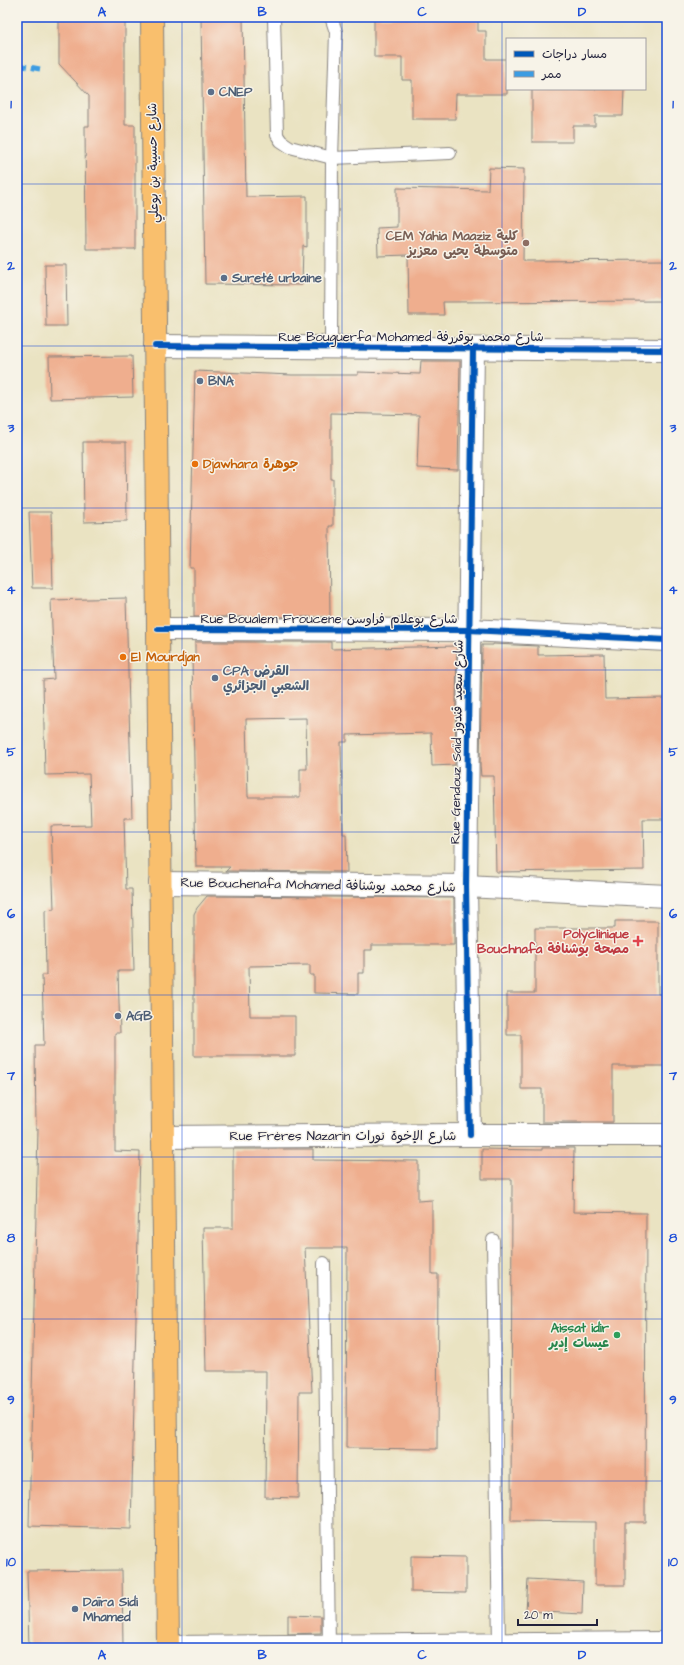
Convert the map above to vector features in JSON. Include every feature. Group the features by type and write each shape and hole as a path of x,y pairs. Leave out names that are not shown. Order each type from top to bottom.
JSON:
{"main road":[{"name":"شارع حسيبة بن بوعلي","path":"152,17 168,1647"}],"street":[{"name":"Rue Bouguerfa Mohamed شارع محمد بوقررفة","path":"155,346 667,350"},
{"name":"Rue Gendouz Saïd شارع سعيد قندوز","path":"470,1135 466,886 474,349"},
{"name":"Rue Boualem Froucene شارع بوعلام فراوسن","path":"158,629 469,630 667,640"},
{"name":"Rue Bouchenafa Mohamed شارع محمد بوشنافة","path":"160,883 466,886 667,896"},
{"name":"Rue Frères Nazarin شارع الإخوة نورات","path":"162,1137 667,1135"},
{"path":"168,1647 486,1646 667,1643"}],"lane":[{"path":"274,17 277,135 281,141 290,147 332,158 450,153"},
{"path":"331,17 336,32 332,158 331,348"},
{"path":"486,1646 493,1240"},
{"path":"324,1264 329,1647"}],"building":[{"path":"59,17 125,17 125,125 135,125 135,249 86,249 85,126 89,126 89,96 59,64"},
{"path":"201,17 243,17 246,197 307,196 307,247 303,246 302,285 205,284"},
{"path":"374,17 478,17 478,31 486,31 486,59 506,59 507,94 456,94 455,119 412,119 412,80 402,80 402,57 374,57"},
{"path":"532,90 624,90 623,116 595,116 595,126 573,126 573,142 532,142"},
{"name":"CEM Yahia Maaziz كلية متوسطة يحيى معزيز","path":"489,168 524,169 523,261 667,260 667,301 443,302 444,315 409,315 408,255 378,256 377,228 397,227 397,188 488,190"},
{"path":"45,265 66,265 67,326 46,326"},
{"path":"132,356 133,397 50,399 49,357"},
{"path":"421,361 460,361 458,470 417,468 419,415 331,413 333,526 329,526 330,617 194,617 194,568 190,568 195,371 292,375 358,375 358,372 420,374"},
{"path":"83,442 126,442 127,521 84,522"},
{"path":"29,512 51,512 53,588 32,588"},
{"path":"126,598 132,818 124,818 126,889 132,889 134,971 118,971 120,1033 115,1033 115,1151 140,1152 131,1529 29,1526 38,1129 36,1129 35,1045 44,1045 42,975 46,975 45,910 54,909 51,826 91,825 89,774 45,775 43,680 54,679 51,600"},
{"path":"195,642 331,642 331,649 457,646 455,765 432,766 431,733 347,735 347,742 341,742 343,834 346,834 347,872 226,871 230,867 196,867 192,657 195,657","holes":["306,718 307,769 300,769 300,797 248,797 246,719"]},
{"path":"482,645 538,646 538,655 604,654 605,699 667,698 667,819 643,819 644,870 496,872 494,776 481,776 480,765"},
{"path":"207,896 454,898 454,945 372,945 372,950 364,950 364,973 358,973 358,994 314,993 314,975 310,975 310,965 249,966 250,1016 295,1016 295,1056 194,1056 194,914"},
{"path":"615,921 658,921 658,994 667,994 667,1066 613,1066 613,1122 542,1122 542,1089 521,1089 521,1035 507,1035 507,993 535,993 535,928 615,928"},
{"path":"542,1148 574,1148 573,1212 646,1213 645,1522 625,1522 625,1585 595,1585 595,1522 511,1521 512,1179 482,1179 482,1149 542,1150"},
{"path":"233,1149 313,1149 313,1160 418,1161 418,1201 432,1200 432,1274 438,1274 437,1449 346,1448 347,1248 305,1248 312,1392 299,1392 298,1498 265,1497 266,1371 206,1371 203,1228 233,1228"},
{"path":"411,1556 466,1557 466,1593 411,1592"},
{"name":"Daïra Sidi Mhamed","path":"122,1570 123,1648 29,1648 27,1571"},
{"path":"528,1579 583,1582 582,1614 526,1611"},
{"path":"288,1615 321,1616 321,1633 288,1634"}],"marked path":[{"path":"17,65 40,69"}],"cycle path":[{"path":"155,346 667,350"},
{"path":"470,1135 466,886 473,349"},
{"path":"158,629 469,630 667,640"}],"place":[{"name":"CNEP","path":"211,92"},
{"name":"CEM Yahia Maaziz كلية متوسطة يحيى معزيز","path":"526,243"},
{"name":"Sureté urbaine","path":"224,278"},
{"name":"BNA","path":"200,381"},
{"name":"Djawhara جوهرة","path":"195,464"},
{"name":"El Mourdjan","path":"123,657"},
{"name":"CPA القرض الشعبي الجزائري","path":"215,678"},
{"name":"Polyclinique Bouchnafa مصحة بوشنافة","path":"638,941"},
{"name":"AGB","path":"118,1016"},
{"name":"Aissat idir عيسات إدير","path":"617,1335"},
{"name":"Daïra Sidi Mhamed","path":"75,1609"}]}
